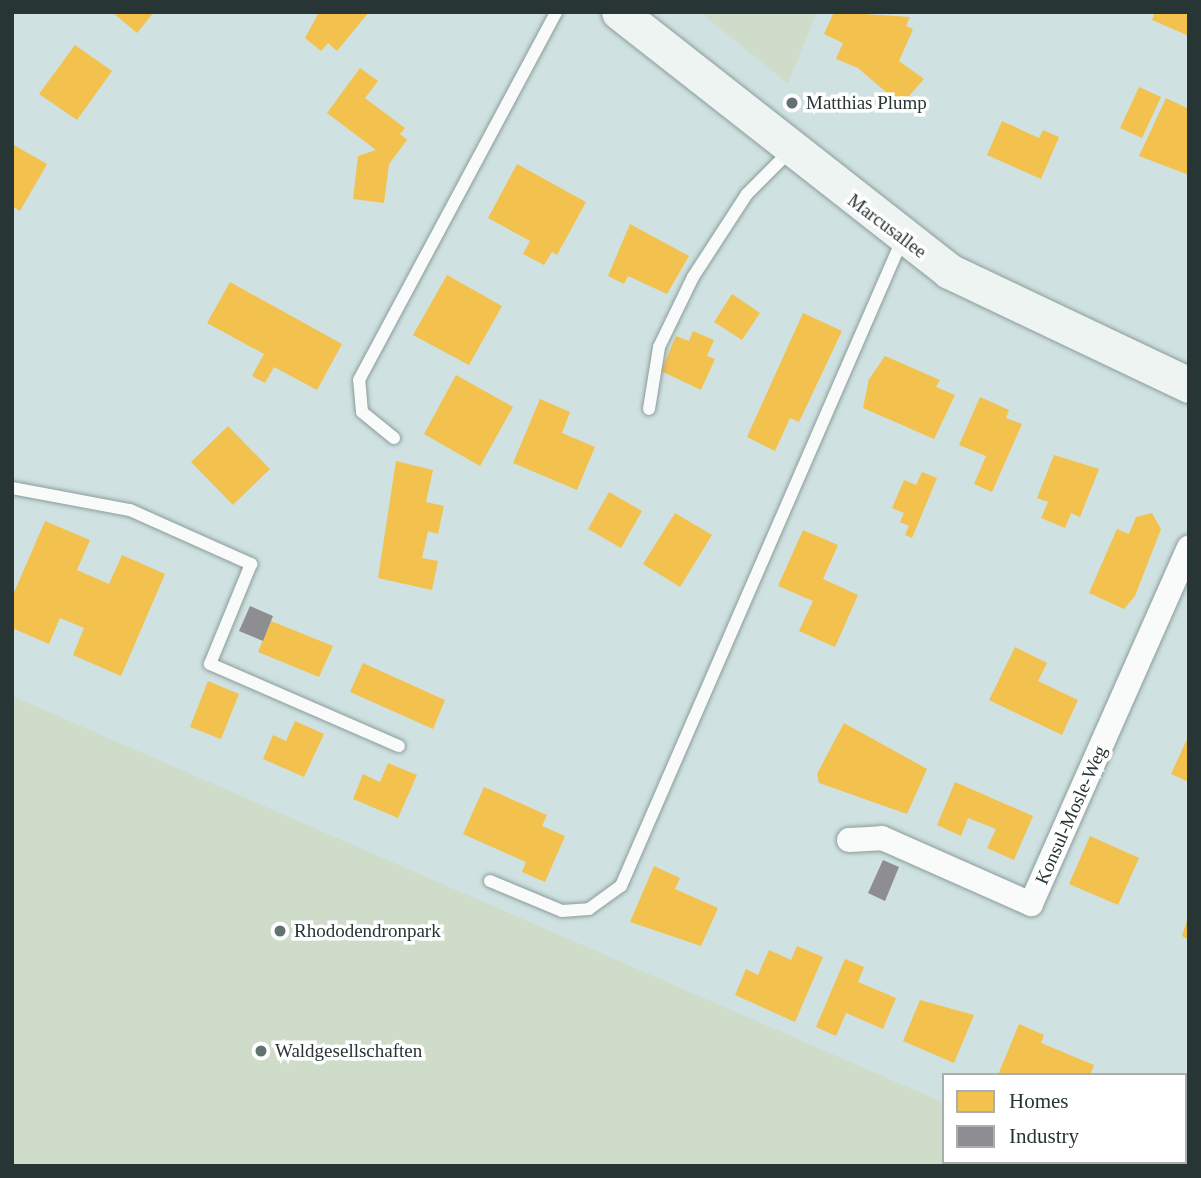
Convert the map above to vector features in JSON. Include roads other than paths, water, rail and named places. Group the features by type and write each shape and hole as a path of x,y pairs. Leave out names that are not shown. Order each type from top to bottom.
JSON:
{"street":[{"name":"Marcusallee","path":"619,12 902,240 990,294 1189,386"},
{"name":"Konsul-Mosle-Weg","path":"849,840 882,838 1031,904 1189,547"}],"lane":[{"path":"394,438 362,412 359,380 556,12"},
{"path":"649,409 659,347 693,277 747,194 790,151"},
{"path":"489,881 562,911 589,909 621,886 902,240"},
{"path":"12,488 130,510 251,564 210,664 399,746"}],"place":[{"name":"Matthias Plump","path":"792,103"},
{"name":"Rhododendronpark","path":"280,931"},
{"name":"Waldgesellschaften","path":"261,1051"}]}
